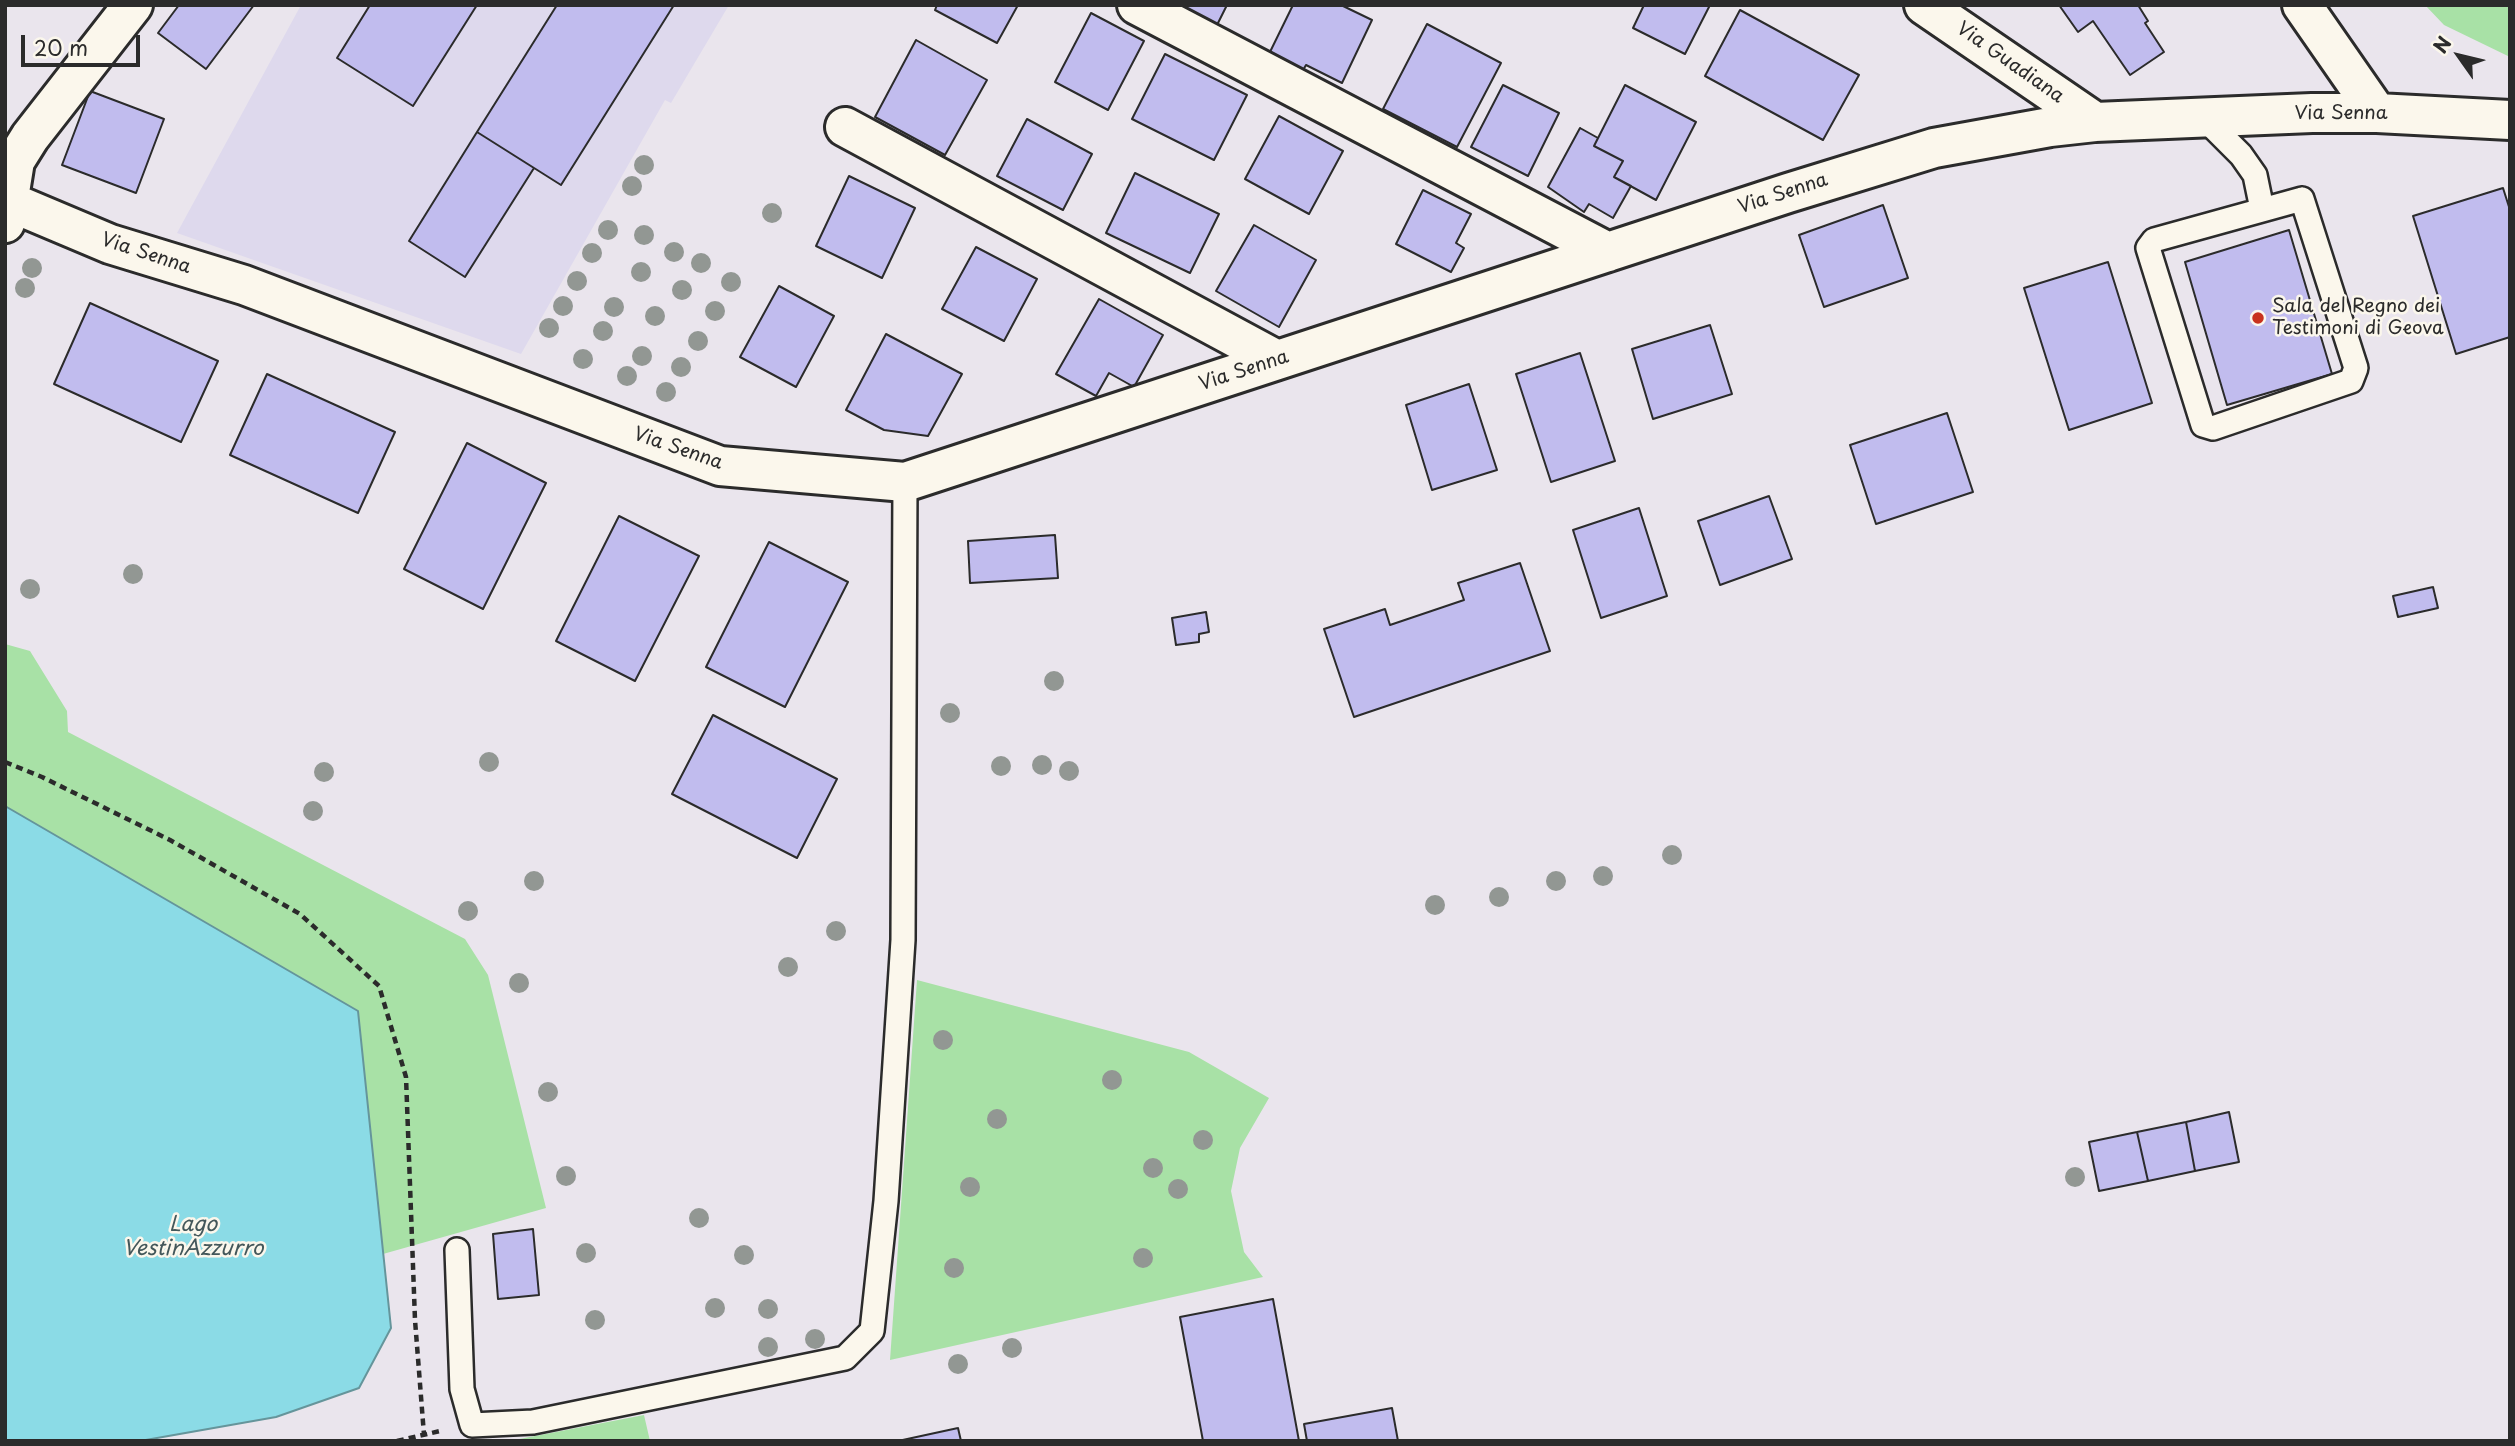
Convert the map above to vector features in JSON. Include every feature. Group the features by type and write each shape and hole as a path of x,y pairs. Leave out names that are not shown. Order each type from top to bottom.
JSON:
{"street":[{"path":"6,207 15,161 132,5"},
{"path":"1137,5 1608,252"},
{"name":"Via Guadiana","path":"1924,5 2095,122"},
{"path":"2302,5 2376,113"},
{"name":"Via Senna","path":"6,207 110,244 269,294 720,466 905,482 1871,166 1934,148 2040,128 2095,122 2376,113 2510,120"},
{"path":"845,127 1277,360"}],"lane":[{"path":"2203,117 2241,155 2255,175 2262,209"},
{"path":"2302,199 2356,368 2351,381 2213,428 2203,425 2148,248 2154,240 2262,209 2302,199"},
{"path":"457,1250 462,1389 472,1424 533,1422 845,1358 872,1331 886,1201 903,940 905,482"}],"path":[{"path":"5,762 42,777 170,840 300,914 379,986 406,1077 415,1320 424,1435 397,1441"}],"shaded area":[{"path":"301,5 729,5 671,103 665,100 521,354 177,233"}],"green space":[{"path":"2425,5 2510,5 2510,57 2444,25"},
{"path":"5,644 30,651 67,711 68,732 465,939 488,975 546,1208 383,1254 358,1011 5,806"},
{"path":"917,980 1189,1052 1269,1098 1240,1148 1231,1191 1244,1252 1263,1277 890,1360"},
{"path":"644,1415 650,1441 509,1441"}],"water":[{"name":"Lago VestinAzzurro","path":"5,806 358,1011 391,1328 359,1388 276,1417 140,1441 5,1441"}],"building":[{"path":"179,5 254,5 206,69 158,33"},
{"path":"370,5 477,5 413,106 337,58"},
{"path":"557,5 674,5 561,185 477,132"},
{"path":"937,5 1018,5 997,43 935,10"},
{"path":"1176,5 1227,5 1217,25"},
{"path":"1293,5 1341,5 1372,20 1342,83 1306,65 1302,72 1268,56"},
{"path":"1644,5 1710,5 1685,54 1633,28"},
{"path":"2059,5 2138,5 2148,21 2145,23 2164,52 2130,75 2093,21 2078,32"},
{"path":"1740,10 1859,75 1823,140 1705,76"},
{"path":"1091,13 1144,41 1108,110 1055,82"},
{"path":"1427,24 1501,63 1457,147 1383,109"},
{"path":"916,40 987,80 945,155 875,117"},
{"path":"1165,54 1247,95 1214,160 1132,119"},
{"path":"1503,85 1559,113 1528,176 1471,147"},
{"path":"1625,85 1696,122 1656,200 1614,177 1623,161 1594,146"},
{"path":"90,91 164,119 136,193 62,165"},
{"path":"1279,116 1343,151 1309,214 1245,179"},
{"path":"1027,119 1092,154 1063,210 997,176"},
{"path":"1580,128 1598,138 1594,146 1623,161 1614,177 1631,186 1613,218 1589,204 1584,212 1548,187"},
{"path":"477,132 534,168 465,277 409,241"},
{"path":"1135,173 1219,214 1190,273 1106,233"},
{"path":"849,176 915,208 882,278 816,246"},
{"path":"2503,188 2510,210 2510,337 2456,354 2413,216"},
{"path":"1423,190 1471,214 1456,243 1464,248 1451,272 1396,244"},
{"path":"1883,205 1908,278 1824,307 1799,235"},
{"path":"1254,225 1316,260 1279,327 1216,291"},
{"name":"Sala del Regno dei Testimoni di Geova","path":"2289,230 2332,374 2227,405 2185,262"},
{"path":"976,247 1037,279 1004,341 942,309"},
{"path":"2108,262 2152,403 2069,430 2024,288"},
{"path":"779,286 834,316 796,387 740,357"},
{"path":"1099,299 1163,335 1134,387 1109,373 1096,396 1056,374"},
{"path":"90,303 218,361 181,442 54,384"},
{"path":"1710,325 1732,394 1653,419 1632,349"},
{"path":"886,334 962,374 928,436 884,430 846,410"},
{"path":"1580,353 1615,461 1551,482 1516,374"},
{"path":"267,374 395,432 358,513 230,455"},
{"path":"1469,384 1497,470 1432,490 1406,405"},
{"path":"1947,413 1973,492 1876,524 1850,445"},
{"path":"467,443 546,483 483,609 404,569"},
{"path":"1769,496 1792,559 1720,585 1698,521"},
{"path":"1639,508 1667,596 1601,618 1573,530"},
{"path":"619,516 699,556 635,681 556,641"},
{"path":"1055,535 1058,578 970,583 968,541"},
{"path":"769,542 848,582 785,707 706,667"},
{"path":"1520,563 1550,651 1354,717 1324,629 1385,609 1390,625 1464,600 1458,583"},
{"path":"2433,587 2438,608 2398,617 2393,596"},
{"path":"1206,612 1209,632 1199,634 1199,642 1176,645 1172,618"},
{"path":"713,715 837,779 797,858 672,794"},
{"path":"2229,1112 2239,1162 2195,1171 2186,1122"},
{"path":"2186,1122 2195,1171 2148,1181 2137,1132"},
{"path":"2137,1132 2148,1181 2099,1191 2089,1142"},
{"path":"533,1229 539,1295 498,1299 493,1234"},
{"path":"1273,1299 1299,1441 1203,1441 1180,1317"},
{"path":"1392,1408 1398,1441 1307,1441 1304,1424"},
{"path":"958,1428 961,1441 898,1441"}],"place":[{"name":"Sala del Regno dei Testimoni di Geova","path":"2258,318"}]}
